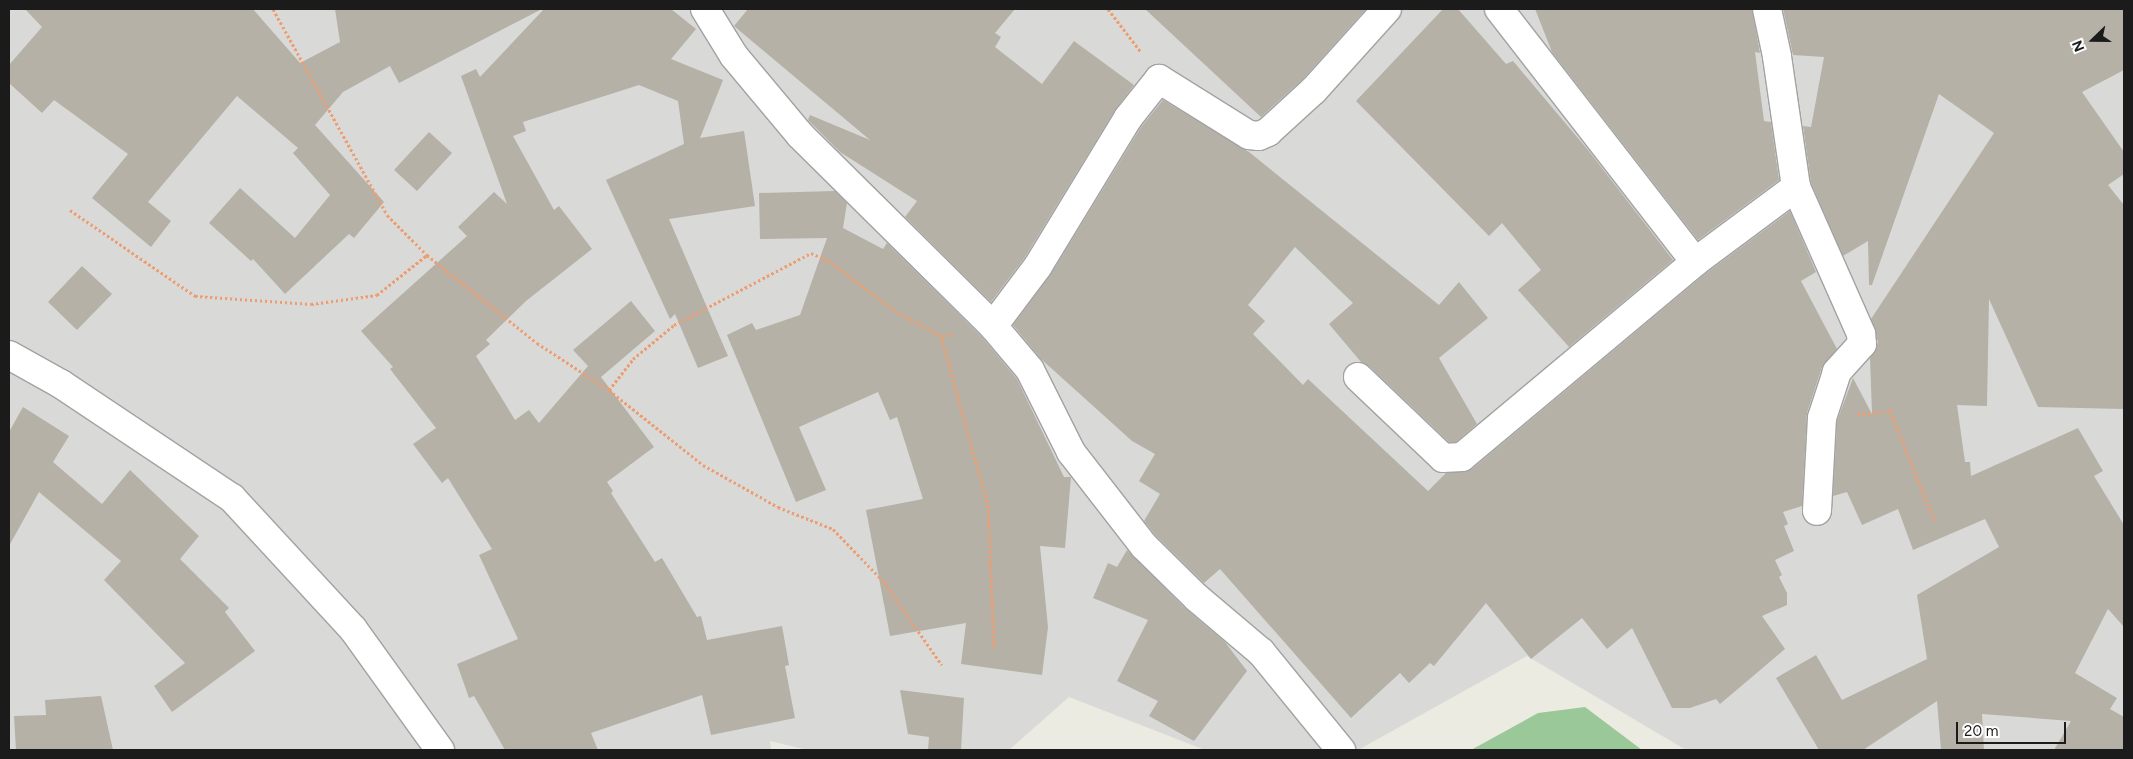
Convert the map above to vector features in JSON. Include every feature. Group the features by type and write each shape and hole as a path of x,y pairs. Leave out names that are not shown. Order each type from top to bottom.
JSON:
{"street":[{"path":"706,9 734,56 800,135 994,326 1030,370 1071,452 1144,546 1197,598 1261,652 1341,750"},
{"path":"994,326 1038,266 1128,118 1159,79 1249,135 1259,136 1268,132 1314,90 1387,9"},
{"path":"1499,9 1695,262"},
{"path":"1767,9 1796,187 1850,308 1862,344 1837,372 1822,418 1818,511"},
{"path":"1358,377 1443,458 1462,457 1695,262 1796,187"},
{"path":"9,355 61,384 232,498 353,629 440,750"}],"path":[{"path":"273,9 387,214 428,255 537,343 609,390 703,465 778,507 833,529 884,582 942,665"},
{"path":"1108,9 1159,79"},
{"path":"70,210 195,296 311,304 377,295 428,255"},
{"path":"609,390 633,359 674,325 812,253 829,261 897,312 941,336 988,506 994,648"},
{"path":"1822,418 1890,411 1936,522"}],"shaded area":[{"path":"9,9 2124,9 2124,750 1686,750 1527,656 1358,750 1205,750 1069,697 1009,750 808,750 770,741 771,750 9,750"}],"green space":[{"path":"1585,707 1642,750 1471,750 1538,713"}],"building":[{"path":"25,9 253,9 300,63 340,42 335,9 542,9 399,83 390,66 343,92 315,125 384,202 354,238 349,234 285,294 253,259 251,261 209,223 240,188 295,238 330,195 293,153 298,148 237,96 148,202 171,221 151,247 92,198 128,154 54,100 42,113 9,83 9,65 42,27"},
{"path":"544,9 671,9 696,29 671,59 723,80 700,138 744,131 755,206 669,219 728,356 698,368 675,314 670,319 606,180 684,144 678,101 639,85 523,122 526,131 513,136 554,210 559,206 592,249 526,301 486,340 490,344 476,356 515,420 529,410 539,423 588,366 573,350 631,301 655,331 601,377 654,447 607,482 613,491 611,493 655,562 662,558 697,617 701,616 707,640 782,626 789,665 785,666 795,718 711,735 702,695 591,733 598,750 505,750 474,696 469,698 457,664 518,639 479,555 492,549 448,478 442,483 413,444 436,428 390,369 393,367 361,331 467,236 458,227 494,192 507,204 461,76 476,69 480,77"},
{"path":"748,9 1015,9 995,33 1001,37 995,47 1042,84 1074,41 1134,85 1115,110 1025,257 991,302 905,217 917,201 840,152 808,120 810,115 870,140 734,26"},
{"path":"1145,9 1366,9 1303,79 1261,117"},
{"path":"1443,9 1458,9 1506,64 1513,61 1588,150 1673,260 1569,347 1518,290 1541,270 1502,223 1489,236 1356,101"},
{"path":"1535,9 1752,9 1760,53 1755,52 1764,121 1771,122 1779,180 1698,240 1552,52"},
{"path":"1783,9 2124,9 2124,70 2082,92 2124,152 2124,174 2108,185 2124,205 2124,409 2038,407 1989,299 1987,406 1957,405 1965,462 1970,462 1971,476 2078,428 2103,471 2094,476 2124,525 2124,627 2108,609 2075,673 2117,698 2110,709 2124,717 2124,750 2054,750 2071,721 1982,714 1984,750 1941,750 1937,701 1863,750 1819,750 1776,678 1816,655 1842,700 1927,659 1917,595 1999,547 1985,519 1913,550 1898,509 1862,525 1847,492 1833,496 1837,421 1853,378 1872,414 1870,358 1878,342 1871,319 1994,133 1939,94 1872,285 1869,285 1868,241 1843,256 1811,183 1803,126 1811,127 1824,57 1793,55"},
{"path":"1163,100 1249,152 1439,305 1459,282 1488,318 1439,358 1477,424 1456,442 1449,442 1369,366 1361,362 1329,324 1353,303 1295,247 1248,305 1265,321 1253,334 1303,385 1308,379 1428,491 1446,473 1472,469 1705,274 1790,211 1816,272 1801,281 1837,349 1822,367 1807,413 1802,506 1783,512 1788,524 1784,526 1794,551 1775,560 1782,575 1779,577 1787,593 1787,605 1762,616 1785,649 1720,704 1716,699 1690,708 1672,708 1632,628 1607,649 1582,618 1531,659 1486,603 1434,666 1430,663 1409,683 1400,673 1351,718 1220,569 1204,583 1156,536 1144,521 1160,494 1139,481 1155,454 1132,441 1041,359 1013,325 1051,274 1141,127"},
{"path":"429,132 452,153 417,191 394,170"},
{"path":"835,191 847,203 843,228 883,249 887,243 982,337 1017,379 1064,477 1071,477 1065,548 1040,546 1048,627 1042,675 961,664 966,623 890,636 866,510 923,499 897,417 890,420 878,392 799,427 826,490 796,502 727,335 752,323 756,330 800,315 827,238 760,239 759,193"},
{"path":"82,266 112,294 77,330 48,302"},
{"path":"23,407 69,436 53,462 102,504 130,470 199,536 180,559 229,608 225,612 255,651 172,712 154,686 185,663 104,580 121,561 39,492 9,546 9,432"},
{"path":"1127,550 1186,609 1225,642 1247,671 1194,741 1149,716 1158,701 1117,681 1148,620 1093,598 1108,563 1117,567"},
{"path":"900,690 964,698 961,750 928,750 929,737 908,734"},
{"path":"101,696 113,750 16,750 14,716 46,715 45,700"}]}
